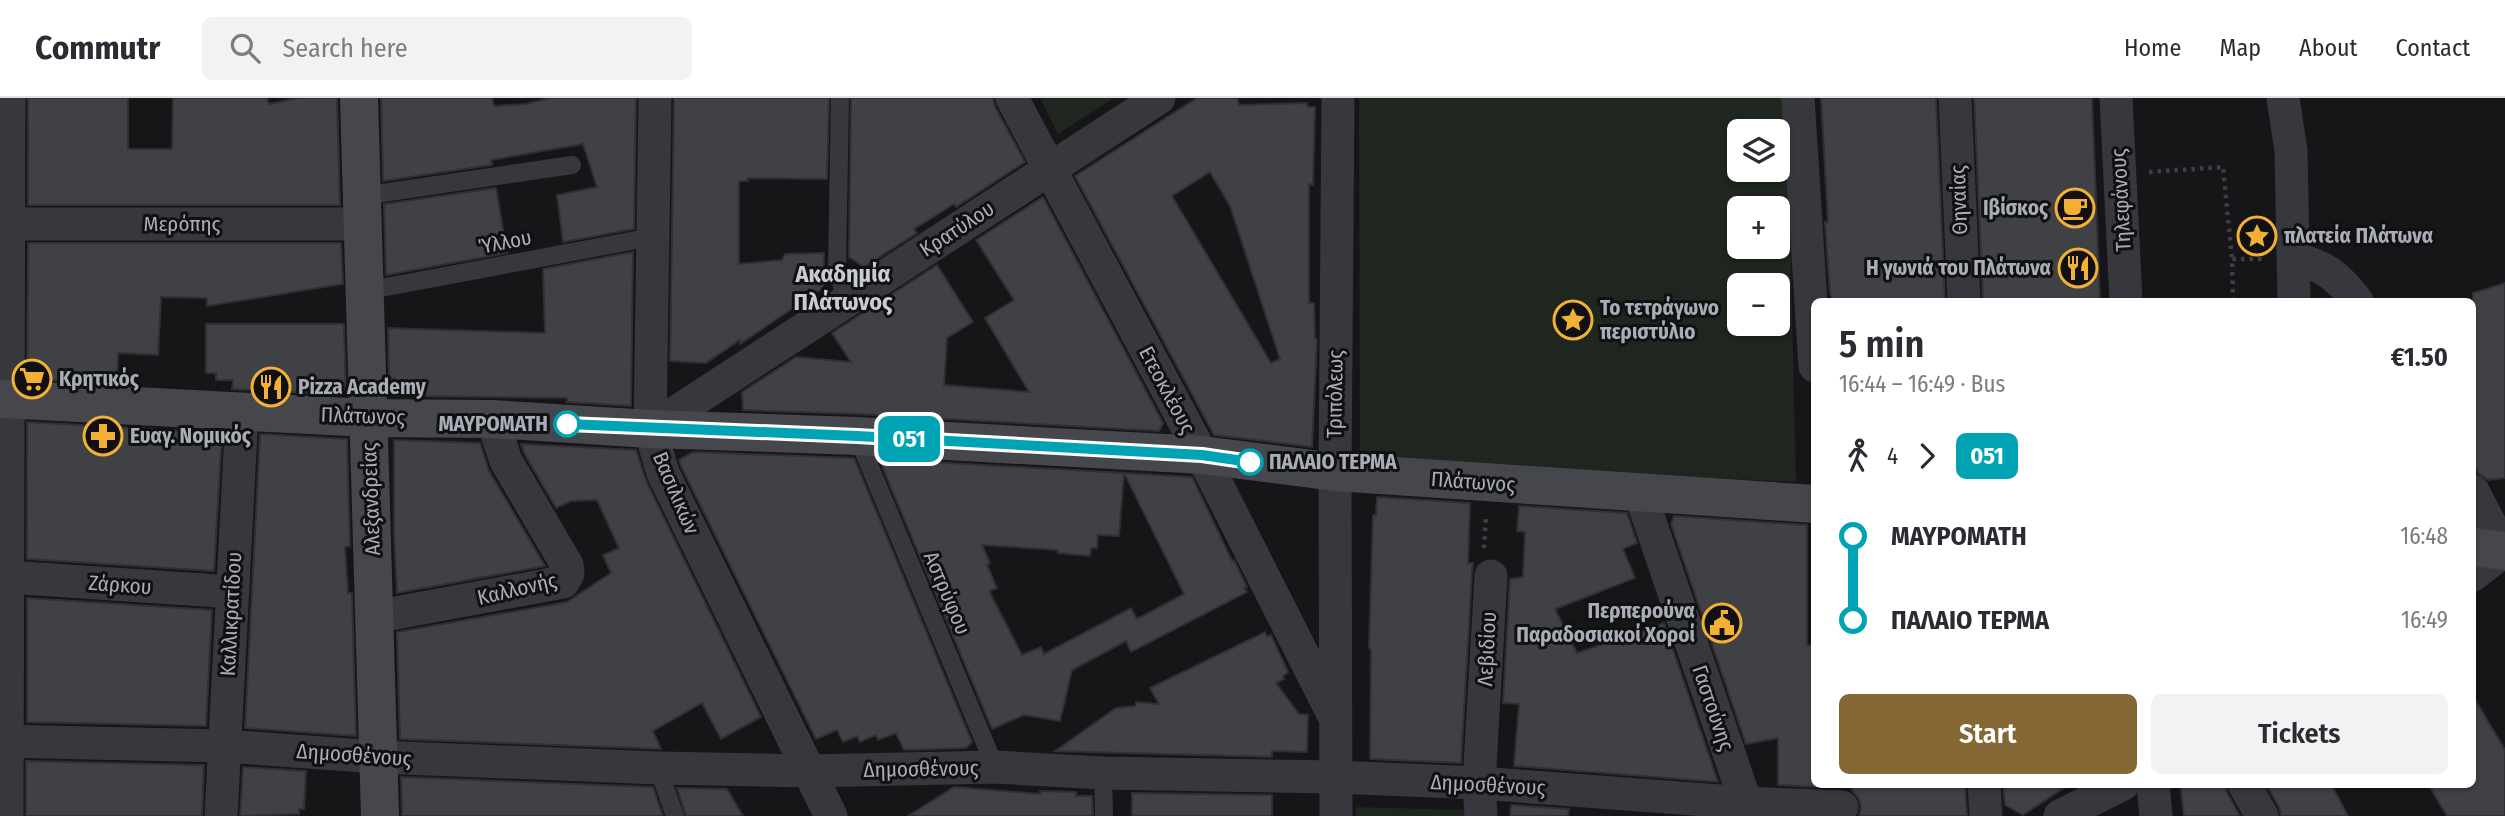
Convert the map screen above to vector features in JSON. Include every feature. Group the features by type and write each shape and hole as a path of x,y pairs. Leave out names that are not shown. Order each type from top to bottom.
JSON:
{"street":[{"path":"7,816 4,741 8,577 4,224 9,98"},
{"name":"Αλεξανδρείας","path":"359,98 380,816"},
{"name":"Βασιλικών","path":"655,98 650,429 663,473 831,816"},
{"name":"Ετεοκλέους","path":"1012,98 1202,455 1336,721"},
{"name":"Κρατύλου","path":"650,429 1159,98"},
{"name":"Τριπόλεως","path":"1336,816 1338,98"},
{"path":"1798,98 1811,303"},
{"name":"Θηναίας","path":"1955,98 1964,298"},
{"name":"Τηλεφάνους","path":"2116,98 2126,298"},
{"path":"2283,98 2291,152 2294,298"},
{"name":"Μερόπης","path":"4,224 363,211"},
{"path":"2295,260 2315,263 2327,269 2354,298"},
{"name":"Πλάτωνος","path":"4,400 369,418 492,419 1202,455 1335,472 1811,504"},
{"name":"Καλλικρατίδου","path":"221,816 242,412"},
{"name":"Καλλονής","path":"374,617 563,582 568,574 568,565 506,461 492,419"},
{"name":"Γαστούνης","path":"1640,493 1746,803"},
{"path":"2476,498 2497,551 2476,572"},
{"name":"Λεβιδίου","path":"1481,816 1479,783 1491,576"},
{"name":"Ζάρκου","path":"8,577 233,592"},
{"name":"Δημοσθένους","path":"4,741 224,746 378,757 658,768 808,771 995,767 1103,773 1335,778 1479,783 1746,803 1841,802"},
{"path":"1984,788 1986,816"},
{"path":"2060,816 2115,788"},
{"path":"2153,788 2156,816"},
{"path":"2246,788 2262,816"}],"lane":[{"path":"840,98 837,268 846,301"},
{"name":"Μερόπης","path":"363,211 572,165"},
{"name":"Ύλλου","path":"365,291 652,237"},
{"name":"Αστρύφου","path":"857,436 995,767"},
{"path":"658,768 675,816"},
{"path":"1103,773 1104,816"}],"path":[{"path":"2120,174 2223,167 2233,298"},
{"path":"2232,259 2295,260"},
{"path":"1487,483 1483,558 1491,576"}],"shaded area":[{"path":"1040,98 1114,98 1058,134"},
{"path":"1359,98 1787,98 1787,119 1727,119 1727,182 1789,182 1789,196 1727,196 1727,259 1790,259 1790,226 1796,482 1360,461"},
{"path":"1356,807 1465,810 1465,816 1356,816"}],"building":[{"path":"28,98 128,98 128,149 172,149 173,98 267,98 269,104 298,98 337,98 340,205 28,205"},
{"path":"381,98 492,98 494,106 526,104 550,98 636,98 634,229 563,242 557,195 597,187 583,144 491,160 492,165 383,181"},
{"path":"674,98 829,98 827,179 748,178 748,181 739,181 739,264 782,260 785,254 824,253 823,288 740,344 740,340 706,363 670,361"},
{"path":"851,98 993,98 995,107 1025,162 956,207 954,204 914,229 917,233 864,267 849,257"},
{"path":"1197,98 1237,98 1239,105 1307,103 1308,107 1315,107 1313,185 1309,184 1309,303 1314,303 1317,339 1312,447 1214,435 1075,176","holes":["1210,172 1230,206 1280,359 1271,363 1172,196"]},
{"path":"1821,98 1936,98 1945,298 1832,298 1825,222 1828,222"},
{"path":"1974,98 2092,98 2100,298 1983,298"},
{"path":"496,188 507,253 386,275 384,204"},
{"path":"1043,197 1163,423 1159,431 743,410 742,392 796,357 851,362 832,333 937,265 973,322 947,338 944,385 1029,392 985,318 1014,300 976,240"},
{"path":"28,243 341,243 343,284 207,306 207,298 161,297 158,355 118,353 117,381 105,383 27,379"},
{"path":"633,252 631,406 567,402 567,398 394,396 395,379 389,379 388,328 545,333 543,269"},
{"path":"2505,283 2505,478 2488,480 2476,469 2476,298 2473,298 2473,293"},
{"path":"206,324 344,324 346,395 232,389 233,380 216,380 216,373 206,373"},
{"path":"27,422 222,433 214,571 27,559"},
{"path":"260,434 347,439 350,546 345,547 348,593 352,593 356,736 245,728"},
{"path":"394,440 480,443 489,471 545,566 397,593"},
{"path":"521,444 636,450 646,481 761,717 721,739 702,703 653,731 661,749 400,739 397,632 567,602 611,573 603,555 619,548 597,500 571,501 556,508"},
{"path":"693,452 854,458 972,742 966,748 904,750 896,733 878,740 876,735 860,742 857,736 843,742 837,730 816,739 681,466 679,460"},
{"path":"879,459 1124,473 1192,477 1247,587 1244,588 1247,592 1131,652 1126,641 1072,670 1060,721 1024,715 992,729","holes":["1124,473 1184,594 1137,619 1131,608 1044,654 1041,647 1022,655 989,591 997,588 982,545 1058,550 1058,553 1090,556 1091,548 1097,548 1098,535 1119,536"]},
{"path":"1377,497 1470,503 1468,563 1473,563 1461,763 1370,759 1369,648 1373,515 1376,515"},
{"path":"1519,506 1627,513 1637,543 1623,549 1635,578 1555,609 1577,653 1664,623 1718,782 1514,766 1519,704 1503,703 1510,579 1523,577 1525,532 1517,531"},
{"path":"1674,516 1807,525 1807,645 1811,645 1811,787 1778,785 1778,738 1746,744 1671,524"},
{"path":"27,598 212,610 206,726 27,722"},
{"path":"1265,632 1267,637 1271,635 1288,672 1283,676 1284,679 1276,683 1299,714 1308,715 1307,752 1272,751 1272,757 1055,751 1116,708 1135,706 1136,702 1159,704 1150,688"},
{"path":"2476,701 2505,750 2505,816 2447,816 2430,788 2476,788"},
{"path":"26,761 204,765 202,816 26,816"},
{"path":"243,767 306,771 304,809 299,809 299,814 240,816"},
{"path":"401,777 653,787 663,816 402,816"},
{"path":"954,787 1040,794 1040,791 1076,792 1076,796 1092,796 1093,816 908,816"},
{"path":"677,788 727,789 743,816 686,816"},
{"path":"1965,788 1967,816 1859,816 1859,799 1852,790"},
{"path":"2003,788 2064,788 2023,815 2005,805"},
{"path":"2180,788 2226,788 2240,816 2184,816"},
{"path":"2268,788 2333,788 2348,816 2281,816"},
{"path":"1132,793 1272,795 1272,816 1132,816"},
{"path":"1511,805 1569,809 1568,816 1510,816"}],"bus line":[{"name":"051","path":"567,424 1202,455 1250,462"}],"place":[{"name":"Ιβίσκος","path":"2075,208"},
{"name":"πλατεία Πλάτωνα","path":"2257,236"},
{"name":"Η γωνιά του Πλάτωνα","path":"2078,268"},
{"name":"Το τετράγωνο περιστύλιο","path":"1573,320"},
{"name":"Κρητικός","path":"32,379"},
{"name":"Pizza Academy","path":"271,387"},
{"name":"ΜΑΥΡΟΜΑΤΗ","path":"567,424"},
{"name":"Ευαγ. Νομικός","path":"103,436"},
{"name":"ΠΑΛΑΙΟ ΤΕΡΜΑ","path":"1250,462"},
{"name":"Περπερούνα Παραδοσιακοί Χοροί","path":"1722,623"}],"district":[{"name":"Ακαδημία Πλάτωνος","path":"843,288"}]}
